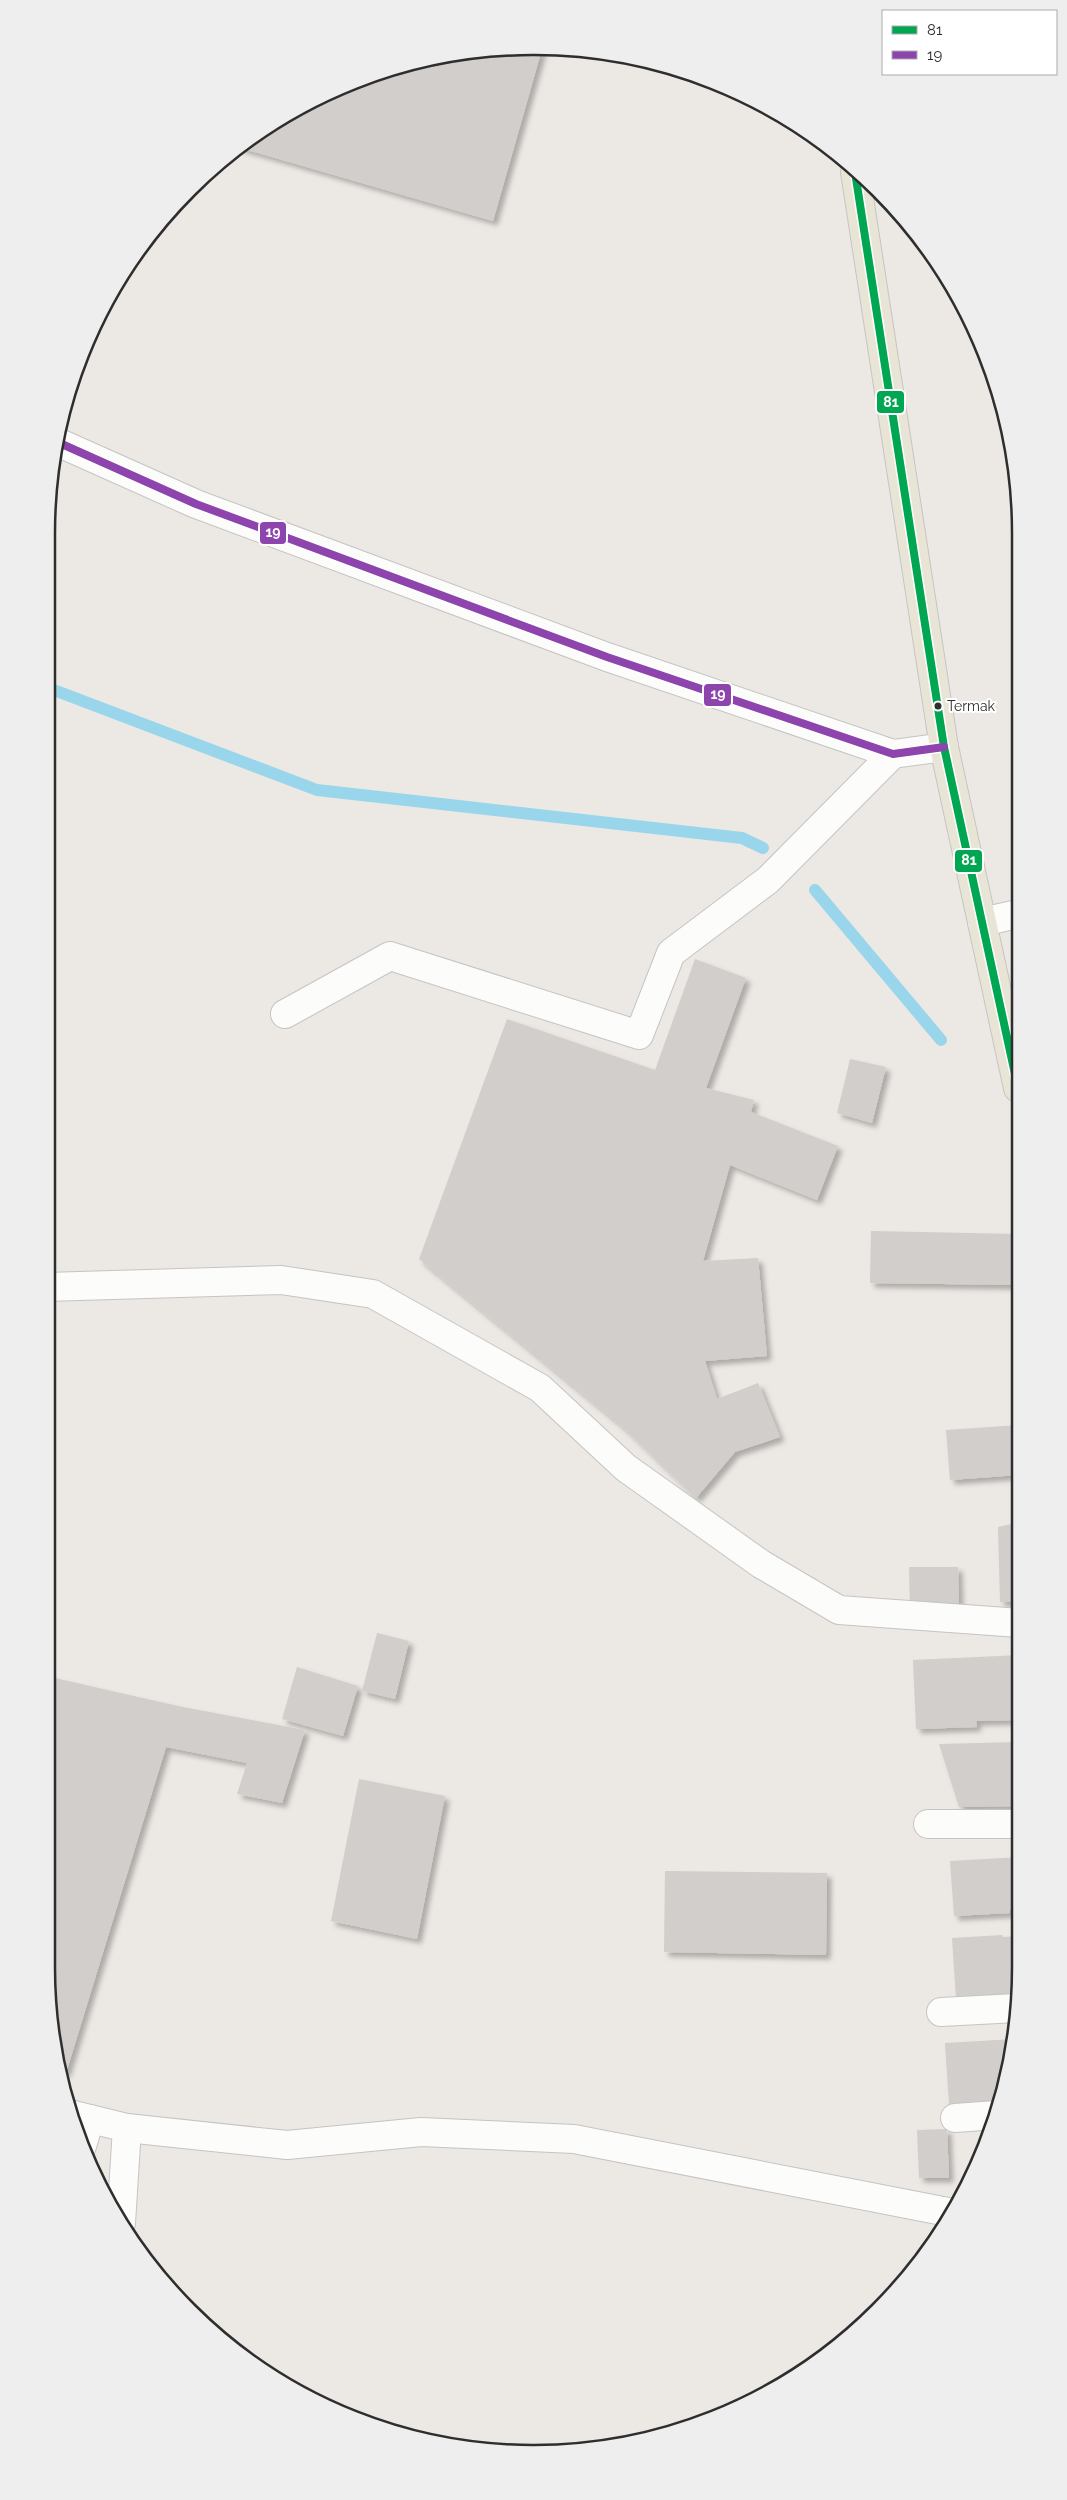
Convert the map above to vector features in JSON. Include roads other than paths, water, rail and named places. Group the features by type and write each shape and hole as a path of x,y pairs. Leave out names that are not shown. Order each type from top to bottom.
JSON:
{"main road":[{"path":"857,182 944,747 1012,1060"}],"street":[{"path":"63,445 205,507 607,657 893,754 944,747"},
{"path":"285,1014 390,956 639,1035 671,953 768,880 893,754"},
{"path":"982,922 1012,915"},
{"path":"55,1287 281,1280 374,1294 540,1388 626,1468 761,1564 839,1610 1012,1622"},
{"path":"928,1824 1012,1824"},
{"path":"942,2012 1010,2008"},
{"path":"80,2116 127,2128 287,2145 422,2132 574,2139 945,2211"},
{"path":"955,2118 988,2116"},
{"path":"122,2210 127,2128"}],"waterway":[{"path":"55,690 317,790 742,838 763,848"},
{"path":"815,890 941,1040"}],"place":[{"name":"Termak","path":"938,706"}]}
